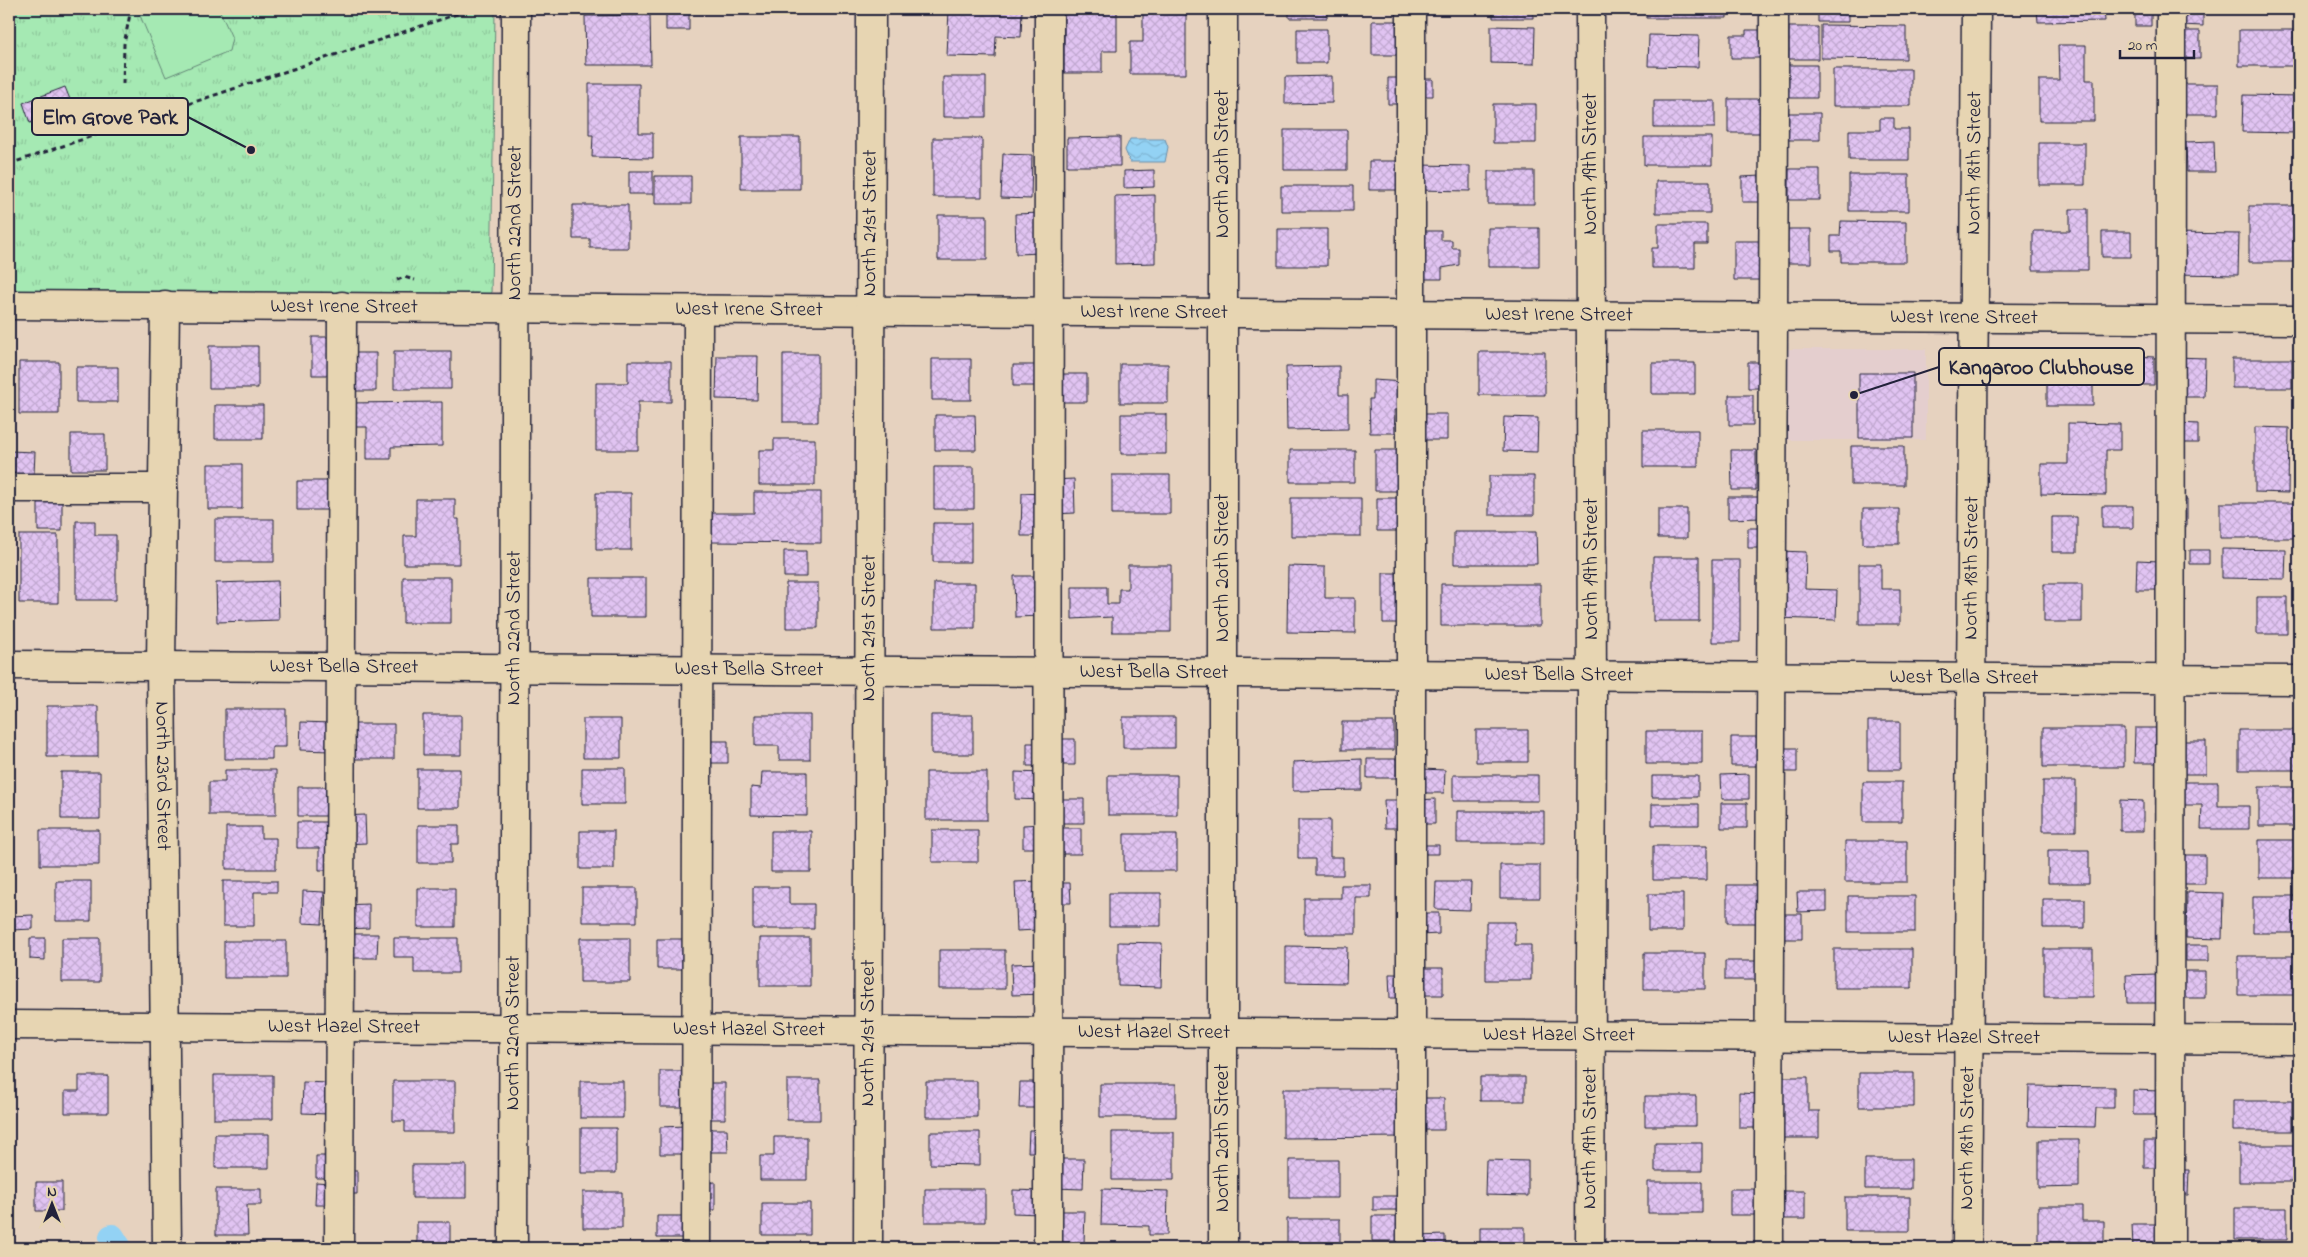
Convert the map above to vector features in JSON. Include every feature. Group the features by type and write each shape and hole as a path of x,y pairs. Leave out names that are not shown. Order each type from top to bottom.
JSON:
{"street":[{"name":"North 22nd Street","path":"513,1248 516,9"},
{"name":"North 21st Street","path":"868,1248 871,9"},
{"path":"1048,1248 1049,9"},
{"name":"North 20th Street","path":"1223,9 1223,1248"},
{"path":"1410,1248 1411,9"},
{"name":"North 19th Street","path":"1590,9 1592,676 1590,1248"},
{"path":"1769,1248 1768,1037 1774,317 1774,9"},
{"name":"North 18th Street","path":"1967,1248 1976,9"},
{"path":"2170,1248 2171,9"},
{"name":"West Irene Street","path":"9,304 2299,320"},
{"name":"North 23rd Street","path":"165,305 161,666 167,1248"},
{"path":"339,1248 342,306"},
{"path":"696,1248 698,309"},
{"path":"9,488 163,488"},
{"name":"West Bella Street","path":"9,665 2299,680"},
{"name":"West Hazel Street","path":"9,1026 2299,1040"}],"path":[{"path":"123,84 124,44 131,9"},
{"path":"9,164 472,9"}],"shaded area":[{"path":"1781,349 1926,349 1926,440 1781,440"}],"green space":[{"path":"9,9 495,9 491,297 9,291"},
{"path":"150,9 219,9 232,38 229,51 166,77 139,13"}],"water":[{"path":"1130,139 1165,139 1168,147 1165,162 1130,162 1125,150"}],"building":[{"path":"666,9 689,9 689,30 666,30"},
{"path":"949,9 1022,9 1021,37 996,36 995,57 947,56"},
{"path":"1064,9 1117,9 1117,51 1102,51 1102,73 1064,73"},
{"path":"1289,9 1327,9 1327,18 1289,18"},
{"path":"1493,9 1533,9 1533,18 1493,18"},
{"path":"1646,9 1727,9 1727,18 1646,18"},
{"path":"1818,9 1848,9 1848,22 1818,22"},
{"path":"2037,9 2104,9 2105,21 2038,22"},
{"path":"2135,9 2151,9 2151,26 2135,26"},
{"path":"1143,12 1186,12 1186,74 1130,74 1130,42 1143,42"},
{"path":"2181,13 2203,13 2203,26 2181,25"},
{"path":"650,15 651,65 586,65 585,16"},
{"path":"1372,21 1401,21 1401,55 1372,55"},
{"path":"1821,25 1906,26 1906,59 1821,58"},
{"path":"1491,26 1535,27 1534,64 1491,63"},
{"path":"1789,27 1818,27 1818,59 1789,59"},
{"path":"1297,29 1327,29 1327,63 1297,63"},
{"path":"1746,30 1762,30 1762,58 1731,58 1731,35 1746,35"},
{"path":"2239,30 2294,30 2294,66 2239,66"},
{"path":"2179,31 2200,31 2200,59 2179,59"},
{"path":"1649,35 1699,36 1698,67 1648,66"},
{"path":"2058,45 2086,45 2086,80 2094,80 2094,121 2039,121 2039,80 2059,80"},
{"path":"1788,65 1817,65 1817,98 1788,98"},
{"path":"1833,69 1911,69 1911,106 1833,106"},
{"path":"1332,76 1332,103 1285,104 1285,77"},
{"path":"943,77 986,77 986,117 943,117"},
{"path":"1388,78 1403,78 1403,104 1388,104"},
{"path":"1419,79 1433,79 1433,96 1419,96"},
{"path":"589,84 639,84 639,133 653,133 653,158 592,157 593,135 589,135"},
{"path":"2179,84 2218,84 2218,114 2179,114"},
{"path":"65,87 73,107 30,123 23,103"},
{"path":"2243,95 2299,96 2299,133 2242,132"},
{"path":"1728,99 1765,99 1765,133 1728,133"},
{"path":"1654,101 1715,101 1715,128 1654,128"},
{"path":"1493,104 1536,104 1536,143 1493,143"},
{"path":"1788,113 1820,113 1820,140 1788,140"},
{"path":"1880,118 1894,118 1894,129 1909,129 1909,160 1849,160 1849,130 1880,130"},
{"path":"1284,130 1347,130 1347,170 1284,170"},
{"path":"741,137 800,137 800,189 741,189"},
{"path":"1120,137 1120,166 1067,166 1067,138"},
{"path":"1644,137 1712,137 1712,165 1644,165"},
{"path":"933,138 982,138 982,197 933,197"},
{"path":"2214,141 2215,172 2187,172 2186,142"},
{"path":"2039,143 2085,143 2085,185 2039,185"},
{"path":"1003,154 1032,155 1031,199 1001,198"},
{"path":"1369,161 1399,161 1399,190 1369,190"},
{"path":"1419,165 1470,166 1470,191 1418,190"},
{"path":"1789,169 1820,169 1820,200 1789,200"},
{"path":"1154,170 1154,187 1124,188 1124,171"},
{"path":"629,171 653,171 653,194 629,194"},
{"path":"1488,171 1534,171 1534,204 1488,204"},
{"path":"1849,175 1909,175 1909,211 1849,211"},
{"path":"655,176 691,176 691,204 655,204"},
{"path":"1761,176 1761,202 1742,202 1742,177"},
{"path":"1656,181 1710,181 1710,213 1656,213"},
{"path":"1281,186 1353,186 1353,211 1281,211"},
{"path":"1155,195 1155,263 1115,264 1115,196"},
{"path":"573,205 628,205 628,248 590,248 590,239 573,239"},
{"path":"2249,206 2294,206 2294,262 2249,262"},
{"path":"2070,209 2088,209 2088,270 2033,270 2033,231 2070,231"},
{"path":"1041,213 1043,253 1016,254 1015,214"},
{"path":"938,215 987,215 987,260 938,260"},
{"path":"1841,221 1906,222 1906,262 1841,262 1841,251 1831,251 1831,236 1840,236"},
{"path":"1658,224 1707,224 1707,244 1695,244 1695,268 1652,268 1652,248 1658,248"},
{"path":"1488,228 1539,228 1539,267 1488,267"},
{"path":"1278,229 1327,229 1327,266 1278,266"},
{"path":"1779,229 1811,229 1811,263 1779,263"},
{"path":"1420,231 1441,231 1441,240 1452,240 1452,248 1459,248 1459,265 1442,268 1442,279 1420,279"},
{"path":"2102,232 2131,232 2131,257 2102,257"},
{"path":"2173,233 2239,234 2238,275 2173,274"},
{"path":"1734,241 1760,241 1760,280 1734,280"},
{"path":"312,337 335,337 335,375 312,375"},
{"path":"209,346 258,346 258,388 209,388"},
{"path":"394,351 451,351 451,389 394,389"},
{"path":"1479,352 1545,352 1545,395 1479,395"},
{"path":"347,353 376,353 376,391 347,391"},
{"path":"783,354 818,354 818,422 783,422"},
{"path":"717,356 758,356 757,400 716,399"},
{"path":"2135,356 2154,357 2154,385 2134,385"},
{"path":"2175,357 2205,358 2204,397 2174,397"},
{"path":"932,359 971,359 971,400 932,400"},
{"path":"2232,359 2292,359 2292,388 2232,388"},
{"path":"628,361 671,361 671,402 638,402 638,450 596,450 596,383 628,383"},
{"path":"19,362 59,362 59,414 19,414"},
{"path":"1748,362 1763,362 1763,388 1748,388"},
{"path":"1652,363 1695,363 1695,394 1652,394"},
{"path":"1120,364 1168,364 1168,403 1120,403"},
{"path":"1013,365 1040,365 1040,386 1013,386"},
{"path":"1339,366 1339,395 1348,395 1348,429 1287,430 1286,367"},
{"path":"76,367 118,367 118,402 76,402"},
{"path":"2047,368 2093,368 2093,406 2047,406"},
{"path":"1859,373 1913,373 1913,438 1859,438"},
{"path":"1061,374 1087,374 1087,402 1061,402"},
{"path":"1373,380 1404,382 1404,410 1394,410 1395,433 1370,433 1369,399 1373,399"},
{"path":"1729,395 1753,395 1753,425 1729,425"},
{"path":"442,402 442,446 391,447 391,459 367,459 367,427 347,427 346,403"},
{"path":"215,405 263,405 263,439 215,439"},
{"path":"1121,414 1166,414 1166,454 1121,454"},
{"path":"1417,414 1447,414 1447,440 1417,440"},
{"path":"935,415 975,415 976,450 935,450"},
{"path":"1504,417 1538,418 1537,452 1503,451"},
{"path":"2068,423 2120,424 2120,450 2106,450 2106,495 2041,494 2041,464 2068,464"},
{"path":"2178,423 2198,424 2198,443 2177,443"},
{"path":"2255,427 2289,428 2288,493 2255,492"},
{"path":"1643,430 1698,430 1698,467 1643,467"},
{"path":"71,434 105,434 105,470 71,470"},
{"path":"774,439 815,439 815,485 759,485 759,450 774,450"},
{"path":"1851,446 1904,446 1904,485 1851,485"},
{"path":"1290,450 1355,450 1355,482 1290,482"},
{"path":"1375,450 1406,450 1406,491 1375,491"},
{"path":"1731,450 1756,450 1756,490 1732,490"},
{"path":"9,451 35,452 34,474 9,474"},
{"path":"208,464 242,464 242,509 208,509"},
{"path":"934,467 974,467 974,509 934,509"},
{"path":"1112,475 1170,475 1170,514 1112,514"},
{"path":"1489,476 1534,476 1534,515 1489,515"},
{"path":"1074,479 1075,513 1052,514 1052,480"},
{"path":"297,481 330,481 331,510 297,510"},
{"path":"754,492 821,492 821,543 712,542 712,513 754,513"},
{"path":"596,493 631,493 631,550 596,550"},
{"path":"1022,493 1040,494 1040,536 1021,536"},
{"path":"38,497 62,497 62,531 38,531"},
{"path":"1728,497 1761,497 1761,518 1728,519"},
{"path":"1291,498 1361,498 1361,536 1291,536"},
{"path":"1377,498 1405,498 1405,531 1377,531"},
{"path":"416,499 455,499 455,519 459,519 459,564 404,564 404,536 416,536"},
{"path":"2172,499 2187,499 2187,526 2172,526"},
{"path":"2220,503 2299,503 2299,538 2220,538"},
{"path":"2102,506 2133,506 2133,528 2102,528"},
{"path":"1658,509 1687,509 1687,538 1658,538"},
{"path":"1863,509 1899,509 1899,544 1863,544"},
{"path":"2052,517 2077,517 2077,552 2052,552"},
{"path":"215,519 274,519 274,562 215,562"},
{"path":"76,521 95,521 95,535 116,535 116,600 76,600"},
{"path":"933,523 971,523 971,562 933,562"},
{"path":"1748,528 1762,528 1762,548 1748,548"},
{"path":"1454,532 1536,532 1537,564 1454,564"},
{"path":"19,535 58,535 58,603 19,603"},
{"path":"2222,549 2286,550 2285,579 2222,578"},
{"path":"2190,550 2209,550 2209,564 2190,564"},
{"path":"784,551 806,551 806,577 784,577"},
{"path":"1779,551 1806,552 1805,589 1837,590 1836,620 1776,618"},
{"path":"1653,557 1699,557 1699,621 1653,621"},
{"path":"1712,560 1740,560 1740,642 1712,642"},
{"path":"2137,560 2159,561 2159,590 2136,590"},
{"path":"1859,564 1881,564 1881,589 1900,589 1900,624 1859,624"},
{"path":"1128,565 1171,565 1171,632 1112,632 1112,617 1072,619 1072,587 1107,587 1107,604 1119,604 1119,589 1128,589"},
{"path":"1288,566 1325,567 1325,598 1355,598 1355,633 1287,632"},
{"path":"1383,573 1407,573 1407,623 1383,623"},
{"path":"1014,576 1041,576 1042,616 1015,617"},
{"path":"403,577 451,577 451,623 403,623"},
{"path":"591,578 646,578 646,617 591,617"},
{"path":"278,581 279,620 217,622 216,583"},
{"path":"786,583 818,583 818,628 786,628"},
{"path":"934,583 975,583 975,628 934,628"},
{"path":"1441,584 1540,584 1540,626 1441,626"},
{"path":"2044,584 2082,584 2082,622 2044,622"},
{"path":"2257,597 2287,597 2287,634 2257,634"},
{"path":"47,706 98,706 98,757 47,757"},
{"path":"225,709 286,709 286,747 272,747 272,759 225,759"},
{"path":"423,715 461,715 461,755 423,755"},
{"path":"755,715 810,715 810,760 779,760 779,746 755,746"},
{"path":"931,715 973,715 973,754 931,754"},
{"path":"1123,717 1175,717 1175,748 1123,748"},
{"path":"583,719 621,719 621,758 583,758"},
{"path":"1868,721 1900,721 1900,770 1868,770"},
{"path":"301,722 331,723 330,751 300,750"},
{"path":"1342,722 1394,722 1394,750 1342,750"},
{"path":"350,724 394,724 394,759 350,759"},
{"path":"2043,728 2124,728 2124,767 2043,767"},
{"path":"2135,728 2160,728 2160,763 2134,763"},
{"path":"1476,730 1528,730 1528,762 1476,762"},
{"path":"2239,730 2299,730 2299,770 2239,770"},
{"path":"1646,731 1702,731 1702,764 1646,764"},
{"path":"1731,737 1763,737 1763,766 1731,766"},
{"path":"1058,739 1075,739 1075,765 1058,765"},
{"path":"708,741 728,741 728,763 708,763"},
{"path":"2179,741 2206,741 2206,774 2179,774"},
{"path":"1027,743 1040,743 1040,766 1027,766"},
{"path":"1774,748 1797,748 1797,772 1773,772"},
{"path":"1362,759 1362,790 1293,791 1293,762"},
{"path":"1367,759 1396,759 1396,778 1367,778"},
{"path":"582,768 625,768 625,804 582,804"},
{"path":"417,769 460,769 460,808 417,808"},
{"path":"1421,769 1445,770 1444,793 1420,793"},
{"path":"225,770 276,770 276,815 209,815 209,782 225,782"},
{"path":"61,772 100,772 100,819 61,819"},
{"path":"762,772 807,772 807,816 751,815 751,787 761,788"},
{"path":"926,772 987,772 987,820 926,820"},
{"path":"1015,772 1043,773 1043,800 1015,799"},
{"path":"1749,774 1749,799 1722,799 1721,775"},
{"path":"1108,775 1177,775 1177,815 1108,815"},
{"path":"1453,775 1538,775 1538,801 1453,801"},
{"path":"1652,776 1698,776 1698,797 1652,797"},
{"path":"2043,781 2076,781 2076,831 2043,831"},
{"path":"1863,782 1902,782 1902,822 1863,822"},
{"path":"2178,782 2218,782 2218,806 2249,806 2249,829 2201,829 2202,805 2177,805"},
{"path":"298,787 330,787 330,816 298,816"},
{"path":"2259,787 2296,787 2296,826 2259,826"},
{"path":"1056,799 1084,799 1084,823 1056,823"},
{"path":"1435,799 1435,824 1418,824 1418,800"},
{"path":"1384,800 1402,800 1402,828 1385,828"},
{"path":"2120,800 2143,801 2143,831 2120,831"},
{"path":"1721,803 1747,803 1747,828 1721,828"},
{"path":"1652,804 1699,804 1699,825 1652,825"},
{"path":"1457,811 1544,811 1544,843 1457,843"},
{"path":"365,815 366,843 344,844 343,816"},
{"path":"1298,820 1330,820 1330,857 1343,857 1343,875 1315,875 1315,859 1298,859"},
{"path":"297,822 330,822 330,870 319,870 319,848 297,848"},
{"path":"1042,824 1042,848 1023,848 1023,825"},
{"path":"418,825 459,825 459,844 451,844 451,863 418,863"},
{"path":"226,827 261,827 261,838 276,838 276,869 226,869"},
{"path":"1056,828 1081,828 1081,854 1056,854"},
{"path":"40,830 99,830 99,865 40,865"},
{"path":"932,830 978,830 978,862 932,862"},
{"path":"580,831 614,831 614,869 580,869"},
{"path":"771,831 811,831 811,872 771,872"},
{"path":"1124,834 1177,834 1177,871 1124,871"},
{"path":"2259,840 2299,840 2299,878 2259,878"},
{"path":"1845,841 1907,841 1907,882 1845,882"},
{"path":"1419,845 1439,845 1439,854 1419,854"},
{"path":"1653,846 1707,846 1707,880 1653,880"},
{"path":"2048,850 2089,850 2089,883 2048,883"},
{"path":"2176,855 2205,855 2205,884 2176,884"},
{"path":"1500,865 1540,865 1540,898 1500,898"},
{"path":"56,881 91,881 91,921 56,921"},
{"path":"223,881 277,881 277,892 254,892 254,926 223,926"},
{"path":"1040,881 1036,930 1017,931 1015,882"},
{"path":"1436,882 1471,882 1470,910 1435,909"},
{"path":"1054,883 1070,883 1071,903 1055,903"},
{"path":"1341,885 1371,885 1371,898 1356,898 1356,934 1304,934 1304,898 1341,898"},
{"path":"1727,885 1762,885 1762,923 1727,923"},
{"path":"753,887 789,887 789,904 814,904 814,929 753,929"},
{"path":"418,888 455,888 455,927 418,927"},
{"path":"582,888 637,888 637,922 582,922"},
{"path":"303,891 324,892 322,924 302,923"},
{"path":"1797,892 1827,892 1827,911 1798,912"},
{"path":"2187,892 2223,893 2222,939 2186,938"},
{"path":"1109,893 1161,893 1161,926 1109,926"},
{"path":"1648,894 1683,894 1683,931 1648,931"},
{"path":"1848,896 1915,896 1915,932 1848,932"},
{"path":"2253,896 2299,896 2299,933 2253,933"},
{"path":"2043,899 2085,899 2085,928 2043,928"},
{"path":"369,904 369,928 343,929 342,905"},
{"path":"1420,913 1439,913 1439,934 1420,935"},
{"path":"1778,914 1802,914 1802,939 1778,939"},
{"path":"33,915 33,929 11,930 10,916"},
{"path":"1486,922 1515,922 1515,945 1531,945 1531,980 1486,980"},
{"path":"346,934 378,934 377,958 346,958"},
{"path":"30,938 45,938 45,960 30,959"},
{"path":"62,938 100,938 100,982 62,982"},
{"path":"394,938 458,938 458,973 414,973 414,957 394,957"},
{"path":"580,938 630,938 630,982 580,982"},
{"path":"760,938 810,938 810,986 760,986"},
{"path":"657,939 687,939 687,969 657,969"},
{"path":"224,941 286,941 286,978 224,978"},
{"path":"1118,942 1162,943 1161,987 1118,986"},
{"path":"2186,945 2209,945 2209,961 2186,961"},
{"path":"1286,946 1347,947 1346,983 1286,982"},
{"path":"1834,949 1912,949 1912,988 1834,988"},
{"path":"2044,949 2093,949 2093,997 2044,997"},
{"path":"939,950 1005,950 1005,989 939,989"},
{"path":"1644,953 1705,953 1705,989 1644,989"},
{"path":"2238,956 2299,956 2299,995 2238,995"},
{"path":"1725,961 1760,961 1760,980 1725,980"},
{"path":"1043,963 1045,994 1012,995 1011,964"},
{"path":"1423,968 1443,968 1443,995 1423,995"},
{"path":"2181,971 2205,971 2205,998 2181,998"},
{"path":"1389,974 1402,974 1403,998 1390,998"},
{"path":"2157,974 2157,1003 2127,1003 2126,975"},
{"path":"660,1071 686,1071 686,1107 660,1107"},
{"path":"1859,1073 1914,1073 1914,1107 1859,1107"},
{"path":"214,1075 273,1075 273,1119 214,1119"},
{"path":"79,1076 108,1076 108,1113 65,1113 65,1091 79,1091"},
{"path":"1480,1077 1525,1077 1525,1101 1480,1101"},
{"path":"1779,1077 1808,1077 1808,1111 1819,1111 1819,1138 1779,1138"},
{"path":"787,1080 820,1080 820,1120 787,1120"},
{"path":"393,1081 455,1081 455,1132 405,1132 405,1121 393,1121"},
{"path":"580,1081 623,1081 623,1118 580,1118"},
{"path":"926,1081 977,1081 977,1117 926,1117"},
{"path":"303,1082 329,1083 328,1114 302,1113"},
{"path":"1020,1082 1040,1082 1040,1108 1019,1108"},
{"path":"700,1083 725,1083 725,1119 700,1119"},
{"path":"1100,1084 1176,1084 1176,1117 1100,1117"},
{"path":"2029,1086 2114,1087 2114,1108 2096,1108 2095,1127 2028,1126"},
{"path":"1283,1089 1404,1089 1405,1137 1283,1138"},
{"path":"2133,1090 2159,1091 2158,1115 2133,1115"},
{"path":"1739,1093 1759,1094 1759,1128 1739,1128"},
{"path":"1645,1096 1696,1096 1696,1126 1645,1126"},
{"path":"1419,1098 1444,1098 1444,1130 1419,1130"},
{"path":"2233,1101 2292,1101 2292,1131 2233,1131"},
{"path":"685,1126 686,1154 660,1154 660,1127"},
{"path":"581,1128 616,1128 616,1173 581,1173"},
{"path":"699,1129 727,1129 728,1152 700,1152"},
{"path":"1029,1130 1042,1130 1042,1152 1028,1152"},
{"path":"930,1132 980,1132 980,1165 930,1164"},
{"path":"1112,1132 1174,1132 1174,1180 1112,1180"},
{"path":"215,1134 269,1134 269,1168 215,1168"},
{"path":"774,1137 807,1137 807,1180 760,1180 760,1156 774,1156"},
{"path":"2039,1140 2079,1140 2079,1187 2039,1188"},
{"path":"2144,1141 2158,1141 2158,1168 2144,1168"},
{"path":"1655,1143 1702,1143 1702,1171 1655,1171"},
{"path":"2239,1145 2295,1145 2295,1182 2239,1182"},
{"path":"316,1156 330,1156 330,1178 316,1178"},
{"path":"1055,1159 1084,1159 1083,1189 1054,1188"},
{"path":"1865,1159 1911,1159 1911,1189 1865,1189"},
{"path":"1289,1160 1338,1160 1338,1198 1289,1198"},
{"path":"1486,1160 1528,1161 1528,1196 1485,1195"},
{"path":"412,1165 466,1165 466,1198 412,1198"},
{"path":"2171,1170 2189,1170 2188,1195 2171,1195"},
{"path":"343,1171 357,1171 357,1194 343,1194"},
{"path":"36,1182 62,1182 62,1211 36,1211"},
{"path":"316,1182 329,1183 329,1205 315,1205"},
{"path":"715,1182 715,1210 700,1210 700,1183"},
{"path":"1648,1182 1702,1182 1702,1213 1648,1213"},
{"path":"216,1189 261,1189 261,1205 247,1205 248,1235 216,1235"},
{"path":"925,1189 985,1189 985,1222 925,1222"},
{"path":"1102,1189 1168,1191 1167,1235 1149,1235 1149,1226 1101,1225"},
{"path":"1730,1189 1760,1189 1760,1215 1730,1215"},
{"path":"1013,1190 1042,1191 1041,1214 1013,1213"},
{"path":"1777,1191 1805,1191 1805,1219 1777,1219"},
{"path":"583,1192 622,1192 622,1228 583,1228"},
{"path":"1373,1196 1399,1196 1399,1210 1373,1210"},
{"path":"1845,1197 1910,1197 1910,1231 1845,1231"},
{"path":"762,1203 810,1203 810,1235 762,1235"},
{"path":"2038,1206 2082,1206 2082,1221 2104,1221 2104,1242 2038,1242"},
{"path":"2235,1208 2287,1208 2287,1240 2235,1240"},
{"path":"1058,1211 1085,1211 1084,1243 1058,1242"},
{"path":"657,1216 684,1216 684,1238 657,1238"},
{"path":"1372,1216 1406,1216 1406,1241 1372,1241"},
{"path":"1287,1219 1340,1219 1340,1248 1287,1248"},
{"path":"417,1222 450,1222 450,1248 417,1248"},
{"path":"2132,1224 2158,1224 2158,1248 2133,1248"},
{"path":"1480,1227 1525,1227 1525,1248 1480,1248"},
{"path":"1445,1235 1445,1248 1418,1248 1418,1236"},
{"path":"1027,1242 1045,1243 1045,1248 1027,1248"},
{"path":"264,1244 264,1248 204,1248 204,1245"},
{"path":"1649,1244 1706,1244 1706,1248 1649,1248"},
{"path":"778,1245 816,1245 816,1248 778,1248"},
{"path":"924,1245 989,1245 989,1248 924,1248"},
{"path":"585,1246 619,1246 619,1248 585,1248"},
{"path":"1113,1247 1113,1248 1093,1248"}],"waterway":[{"path":"112,1237 119,1248"}],"place":[{"name":"Elm Grove Park","path":"251,150"},
{"name":"Kangaroo Clubhouse","path":"1854,395"}]}
